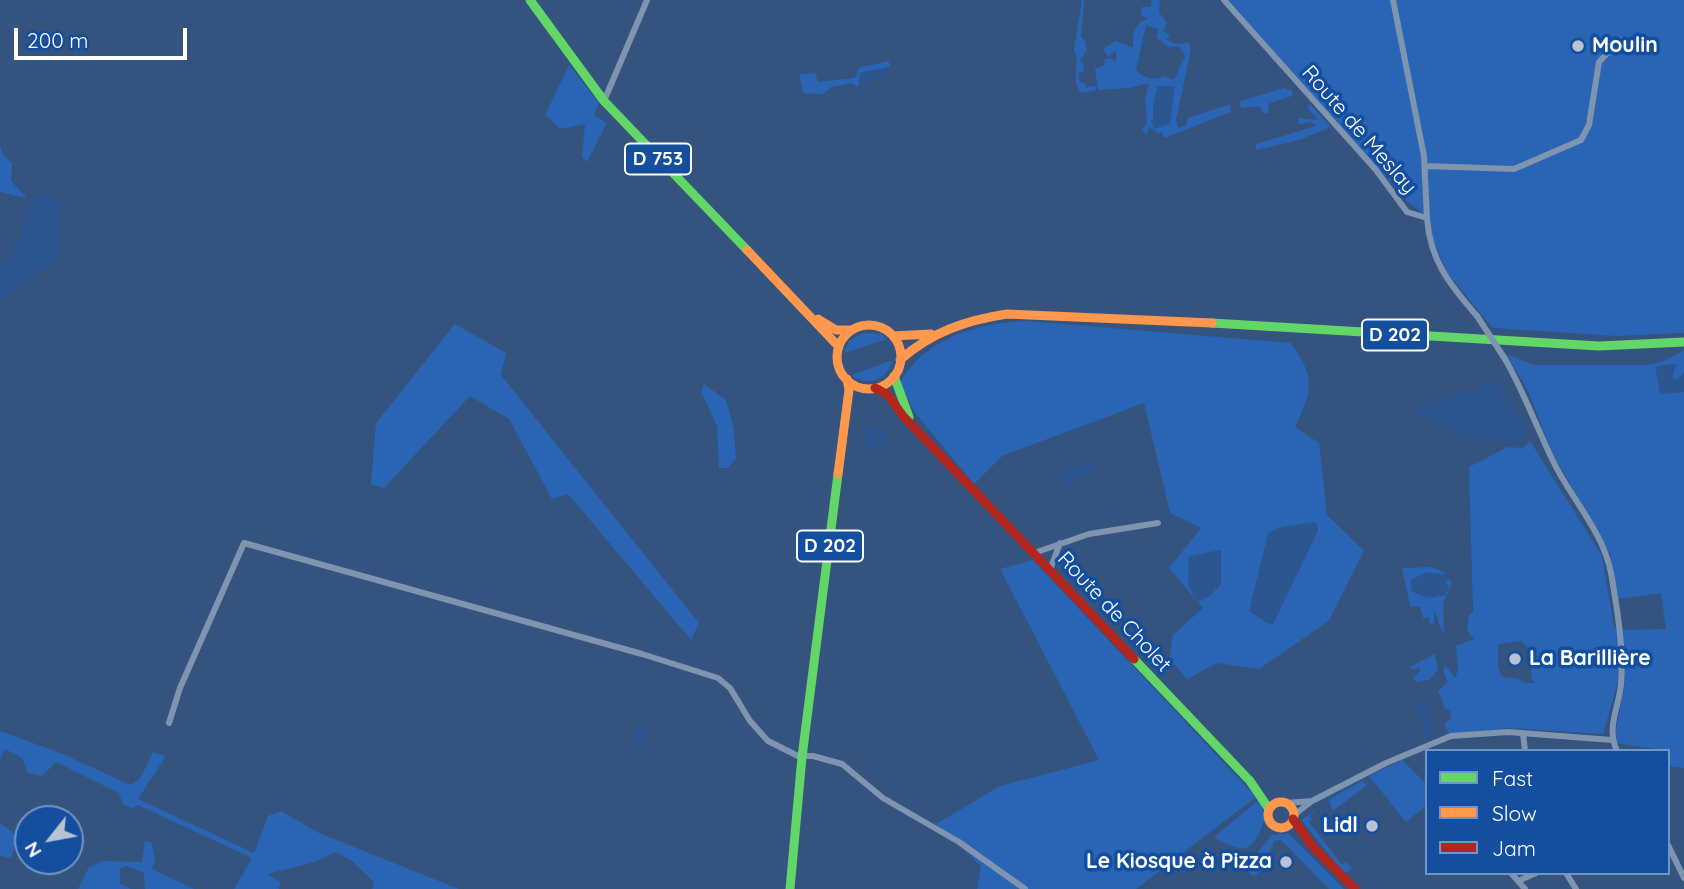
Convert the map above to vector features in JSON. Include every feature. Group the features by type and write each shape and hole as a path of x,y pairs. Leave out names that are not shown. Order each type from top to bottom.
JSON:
{"main road":[{"name":"D 753","path":"530,0 604,100 839,347"},
{"name":"D 753","path":"800,307 836,330 851,330"},
{"name":"D 202","path":"900,360 912,348 944,332 997,314 1023,312 1599,346 1684,342"},
{"path":"876,388 894,376 900,360 898,345 893,336 877,326 868,325 851,330 839,347 838,364 847,379 862,388 876,388 888,395 920,432"},
{"name":"D 202","path":"893,336 909,337 944,332"},
{"path":"894,376 902,403 920,432"},
{"name":"D 202","path":"790,889 849,390 847,379"},
{"name":"D 202","path":"846,415 862,388"},
{"name":"Route de Cholet","path":"920,432 1250,781 1269,809 1270,822 1284,827"},
{"name":"Route de Cholet","path":"1250,781 1282,802 1293,817"},
{"path":"1269,809 1282,802"},
{"path":"1314,848 1293,817 1284,827 1314,848 1355,889"}],"street":[{"path":"604,100 647,0"},
{"name":"Route de Meslay","path":"1224,0 1376,170 1407,212 1427,218 1432,250 1439,268 1477,316 1528,399 1554,463 1608,558 1617,617 1621,683 1612,725 1612,740"},
{"path":"1393,0 1425,166 1427,218"},
{"path":"1425,166 1514,169 1581,140 1589,125 1599,62 1620,40"},
{"path":"1034,553 1089,534 1158,523"},
{"path":"169,723 180,688 244,543 704,673 730,688 750,721 768,741 805,757 842,764 883,798 959,842 1025,889"},
{"path":"1050,570 1060,543"},
{"path":"1523,733 1525,749"},
{"path":"1293,817 1312,801 1386,763 1445,737 1523,733 1612,740 1616,749"},
{"path":"1282,802 1312,801"},
{"path":"1670,849 1684,878"},
{"path":"1513,875 1525,889"},
{"path":"1518,881 1532,875"}],"shaded area":[{"path":"1082,0 1081,37 1085,40 1087,51 1079,61 1083,62 1084,71 1078,73 1080,82 1085,83 1086,87 1096,86 1096,90 1081,93 1076,82 1074,50"},
{"path":"1152,0 1160,0 1159,12 1167,23 1163,30 1170,36 1166,39 1175,44 1189,43 1191,50 1176,120 1178,128 1186,126 1188,118 1230,104 1231,112 1164,138 1162,132 1158,134 1150,127 1146,135 1142,130 1147,123 1145,100 1149,83 1130,88 1098,90 1095,69 1105,65 1104,59 1112,58 1116,64 1116,51 1108,57 1103,49 1116,41 1133,48 1135,30 1147,19 1140,14 1142,7 1150,7","holes":["1146,25 1159,30 1156,38 1169,47 1179,46 1185,56 1174,80 1164,76 1149,78 1136,70","1172,86 1160,126 1157,129 1158,126 1150,122 1157,117 1158,87"]},
{"path":"1228,0 1684,0 1684,333 1617,336 1493,328 1447,273 1422,213 1408,202"},
{"path":"888,61 891,66 858,80 860,85 857,87 851,83 832,87 823,94 803,93 799,74 815,73 818,82 855,78 859,68"},
{"path":"569,65 599,103 594,115 607,123 587,162 582,157 585,124 560,129 545,115"},
{"path":"887,67 889,77 861,84 859,73"},
{"path":"1175,86 1170,124 1153,129 1153,106 1157,87"},
{"path":"1284,88 1293,91 1292,96 1268,104 1269,113 1263,113 1259,106 1241,108 1240,101"},
{"path":"1310,104 1331,127 1299,140 1256,150 1256,144 1316,126 1312,122 1299,124 1298,118 1319,120 1307,108"},
{"path":"0,145 3,155 12,163 11,181 27,198 0,192"},
{"path":"49,194 61,205 62,214 57,224 62,250 51,263 0,303 0,264 13,252 33,197"},
{"path":"1027,321 1291,343 1305,366 1309,384 1295,427 1319,443 1327,515 1364,551 1329,621 1259,669 1217,663 1187,679 1169,659 1173,635 1203,608 1169,568 1201,528 1170,513 1144,403 1002,456 974,484 916,414 899,384 923,355 954,336 990,325"},
{"path":"455,324 506,353 501,375 699,623 691,640 568,494 552,499 509,419 470,396 384,488 371,484 376,423"},
{"path":"863,333 881,334 887,339 844,353 849,341"},
{"path":"1684,350 1684,768 1670,766 1670,749 1617,743 1616,730 1625,683 1618,681 1603,734 1507,728 1450,735 1444,724 1451,718 1450,711 1445,709 1438,691 1448,682 1443,671 1445,665 1455,678 1458,670 1456,646 1474,639 1467,631 1469,615 1473,612 1469,467 1508,447 1523,448 1530,441 1602,556 1614,627 1623,630 1666,629 1661,593 1618,599 1611,556 1553,454 1528,391 1506,354 1534,365 1648,365 1664,361","holes":["1521,641 1533,654 1531,678 1536,683 1503,677 1498,668 1498,644"]},
{"path":"893,360 886,373 876,380 864,381 851,375"},
{"path":"1676,364 1672,378 1676,380 1684,373 1684,392 1660,394 1655,366"},
{"path":"1494,380 1523,421 1523,443 1469,437 1410,412"},
{"path":"704,384 726,400 734,429 736,459 728,468 719,468 717,426 701,392"},
{"path":"865,427 887,429 884,442 869,453 863,437"},
{"path":"1085,463 1096,464 1097,471 1064,485 1058,472"},
{"path":"1313,522 1317,524 1318,531 1273,624 1267,623 1249,611 1268,534 1278,528"},
{"path":"1221,550 1221,584 1210,596 1197,602 1188,585 1189,556"},
{"path":"1033,560 1256,797 1136,889 977,889 981,866 936,824 1000,786 1099,760 1000,569"},
{"path":"1430,567 1445,572 1440,577 1412,579 1411,591 1431,597 1446,595 1442,583 1449,579 1452,583 1443,603 1442,632 1434,609 1434,623 1430,624 1429,618 1423,618 1420,607 1410,606 1402,568"},
{"path":"1427,572 1445,575 1449,590 1431,598 1413,591 1410,580"},
{"path":"1435,654 1438,670 1429,680 1416,682 1413,677 1420,671 1419,667 1413,670 1410,667"},
{"path":"1414,700 1427,708 1435,735 1425,739"},
{"path":"635,725 646,726 645,744 633,743"},
{"path":"0,731 63,754 130,785 140,779 153,752 166,756 138,799 254,853 268,816 281,811 319,833 459,889 372,889 374,882 351,860 335,852 315,862 267,874 280,882 279,889 234,889 252,858 138,805 133,808 123,805 119,793 56,762 42,776 28,773 22,758 5,749 0,759"},
{"path":"1402,760 1425,783 1425,807 1406,822 1369,776"},
{"path":"1362,781 1367,785 1333,811 1329,802 1333,797"},
{"path":"1260,799 1265,819 1251,845 1246,848 1233,847 1214,837"},
{"path":"1319,808 1310,816 1312,819 1309,822 1342,865 1346,862 1352,868 1345,874 1301,820"},
{"path":"0,823 14,833 14,849 11,858 0,856"},
{"path":"1288,833 1344,889 1329,889 1281,840 1274,841 1269,855 1270,863 1253,877 1245,868 1272,835"},
{"path":"145,841 152,843 155,861 152,869 194,889 145,889 144,873 127,866 120,868 120,884 131,889 78,889 89,867 103,861 142,862"}],"traffic: fast":[{"path":"530,0 604,101 747,250"},
{"path":"1212,323 1599,346 1684,342"},
{"path":"894,376 909,417"},
{"path":"790,889 802,757 838,474"},
{"path":"1134,659 1250,781 1269,809"}],"traffic: slow":[{"path":"747,250 839,347"},
{"path":"900,360 924,342 950,329 1007,314 1212,323"},
{"path":"818,319 836,330 851,330"},
{"path":"869,325 887,331 895,339 901,357 895,375 887,383 869,389 851,383 843,375 837,357 843,339 851,331 869,325"},
{"path":"893,336 931,334"},
{"path":"838,474 849,390 847,379"},
{"path":"1281,802 1290,806 1294,815 1290,824 1281,828 1272,824 1268,815 1272,806 1281,802"}],"traffic: jam":[{"path":"875,388 888,395 903,416 1134,659"},
{"path":"1293,819 1314,848 1355,889"}],"place":[{"name":"Moulin","path":"1578,46"},
{"name":"La Barillière","path":"1515,659"},
{"name":"Lidl","path":"1372,826"},
{"name":"Le Kiosque à Pizza","path":"1286,862"}]}
